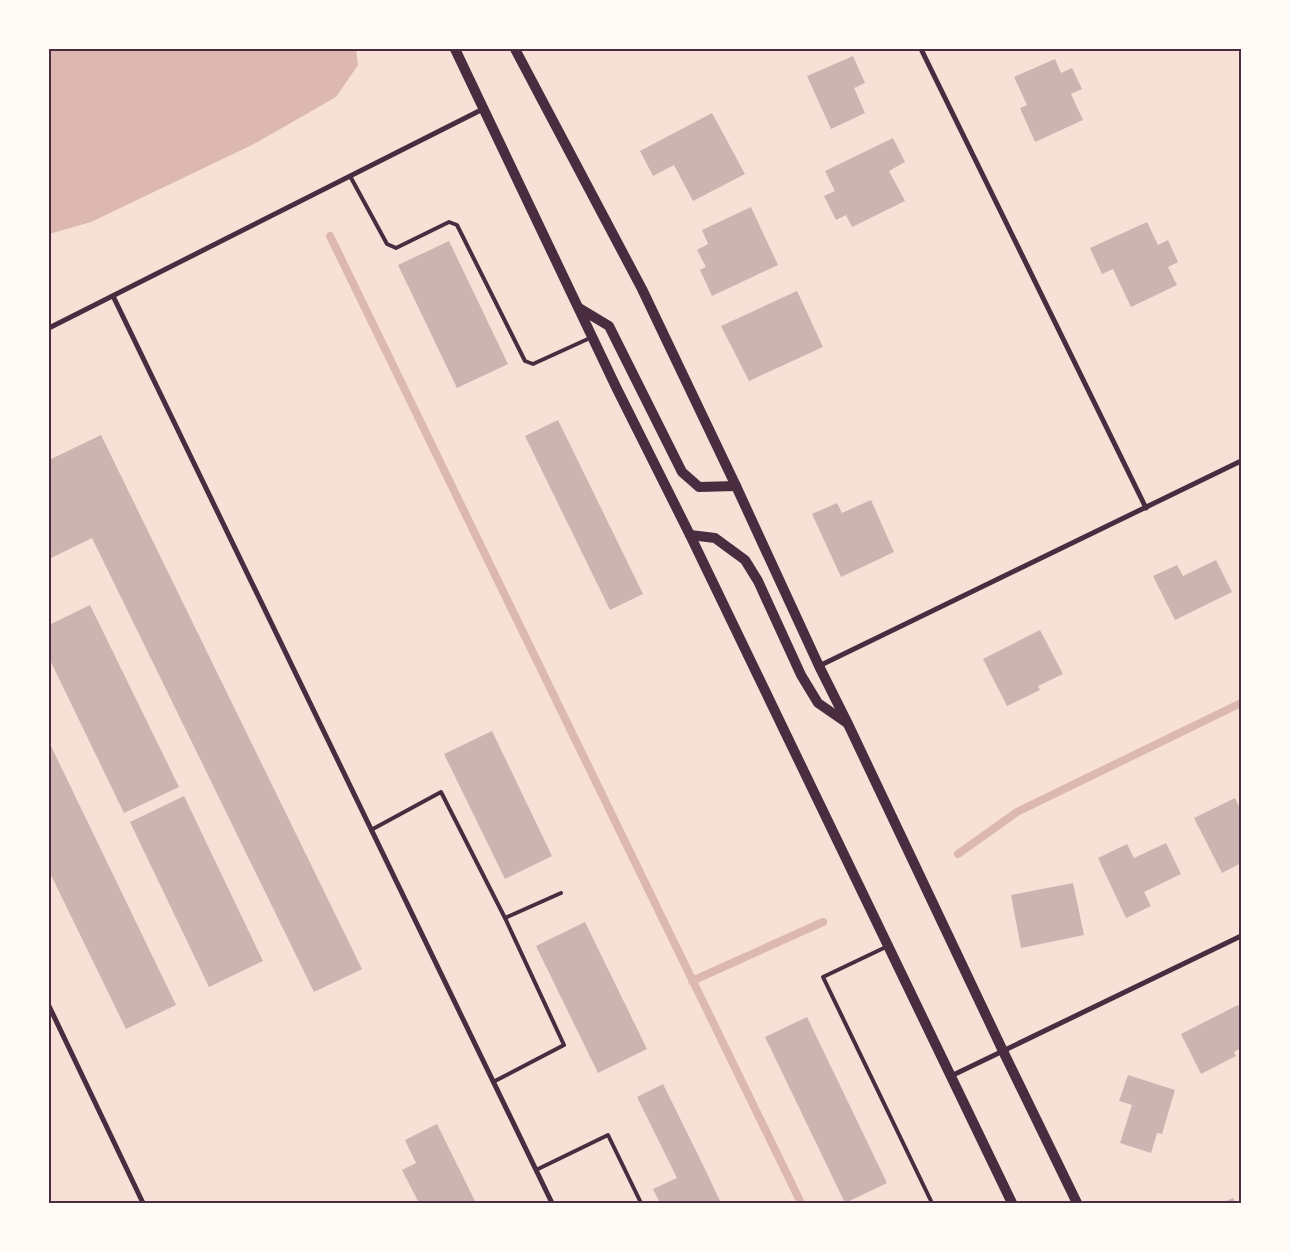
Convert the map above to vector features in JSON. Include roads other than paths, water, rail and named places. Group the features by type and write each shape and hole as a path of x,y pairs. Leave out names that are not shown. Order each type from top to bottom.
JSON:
{"main road":[{"path":"455,49 578,308 690,535 1012,1203"},
{"path":"515,49 642,289 819,666 1077,1203"},
{"path":"578,308 609,326 682,472 700,487 736,486"},
{"path":"690,535 715,538 745,560 758,581 801,675 818,704 848,724"}],"street":[{"path":"921,49 1146,508"},
{"path":"49,328 484,109"},
{"path":"113,296 552,1203"},
{"path":"819,666 1241,461"},
{"path":"950,1076 1241,936"},
{"path":"49,1006 144,1203"}],"lane":[{"path":"350,176 387,244 396,248 449,222 457,225 525,361 533,364 592,337"},
{"path":"371,830 442,792 505,918 564,1045 493,1082"},
{"path":"505,918 561,893"},
{"path":"888,946 823,977 932,1203"},
{"path":"536,1170 608,1135 641,1203"}],"waterway":[{"path":"330,236 801,1203"},
{"path":"958,854 1017,812 1241,703"},
{"path":"692,981 823,922"}]}
